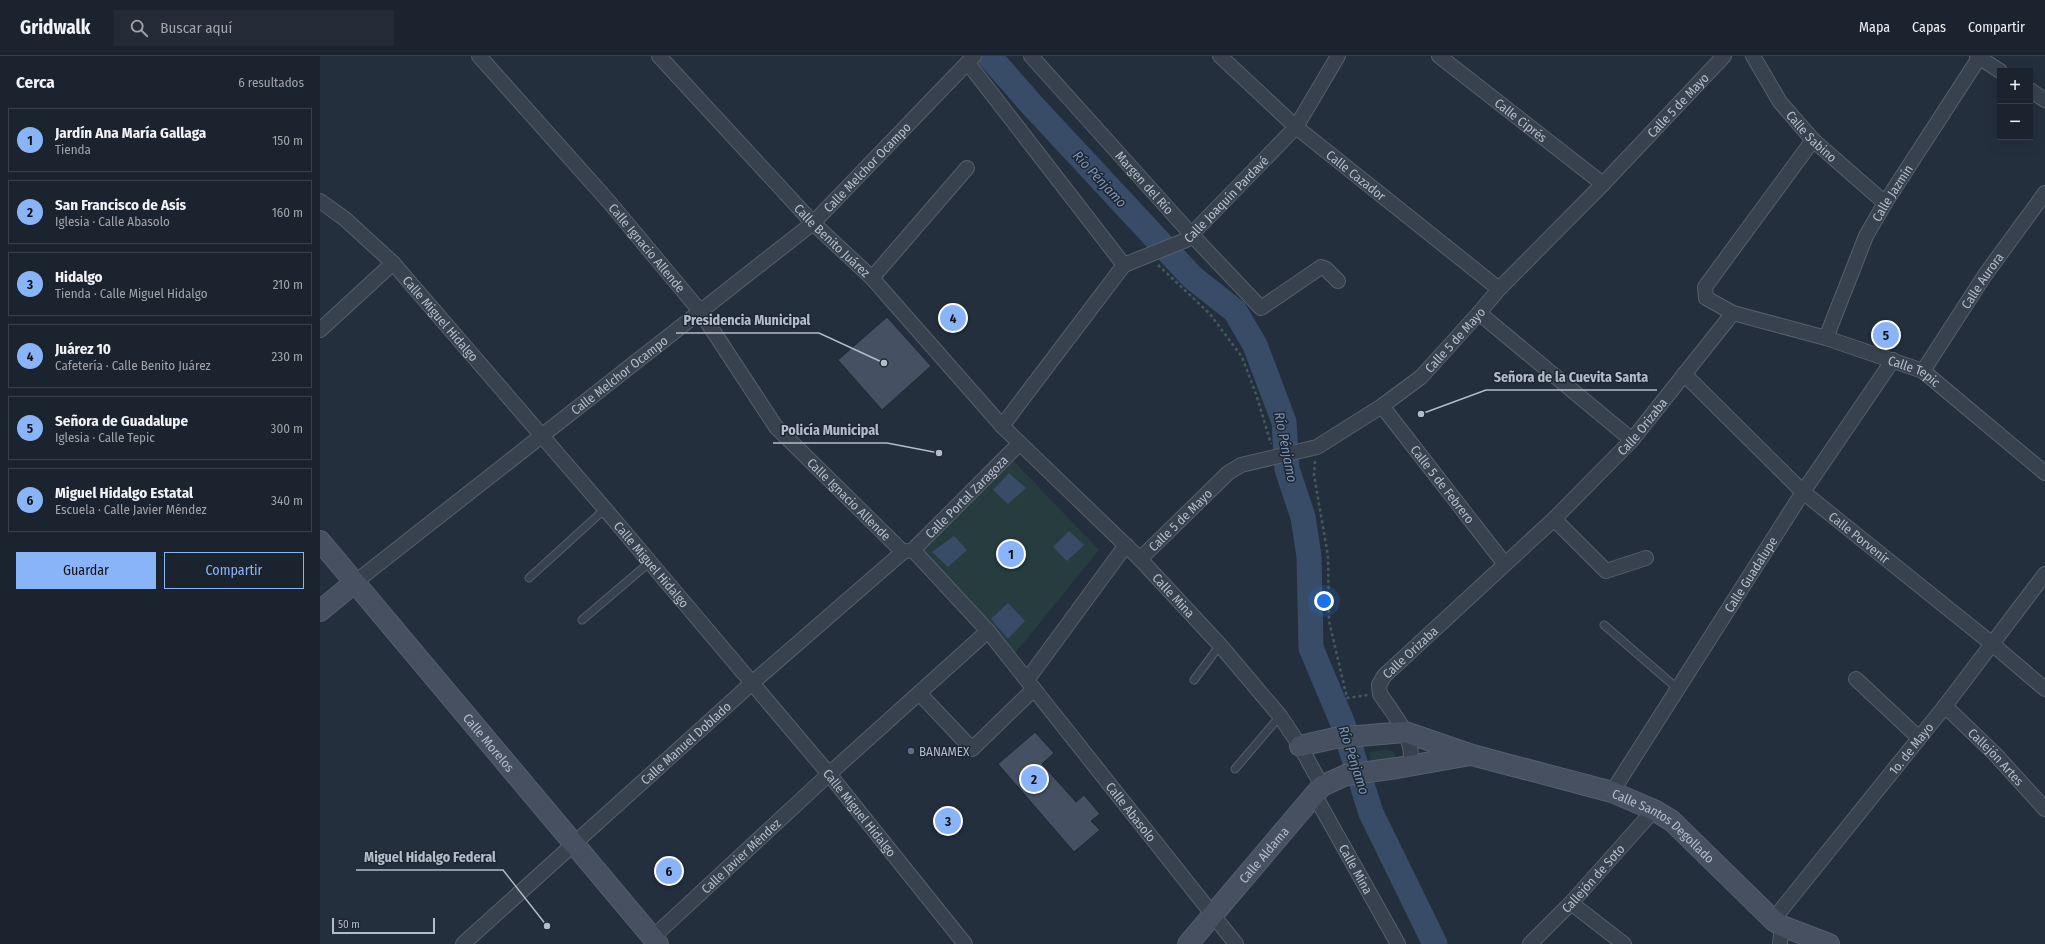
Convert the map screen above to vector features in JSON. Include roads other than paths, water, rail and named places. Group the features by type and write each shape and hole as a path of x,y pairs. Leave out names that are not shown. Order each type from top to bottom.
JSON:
{"street":[{"name":"Calle Ignacio Allende","path":"479,56 610,203 700,311 776,427 908,551 988,631"},
{"name":"Calle Benito Juárez","path":"659,56 813,223 872,278 1002,426"},
{"name":"Margen del Río","path":"1031,56 1189,237 1261,308 1321,267 1326,269 1338,281"},
{"name":"Calle Cazador","path":"1220,56 1296,127 1498,289"},
{"name":"Calle Joaquín Pardavé","path":"1124,265 1158,252 1189,237 1296,127 1338,56"},
{"name":"Calle Ciprés","path":"1440,56 1603,184"},
{"name":"Calle 5 de Mayo","path":"1140,560 1228,473 1241,465 1317,447 1382,406 1421,377 1479,314 1498,289 1603,184 1724,56"},
{"name":"Calle Sabino","path":"1753,56 1780,102 1813,140 1885,203"},
{"path":"1978,57 1997,69"},
{"name":"Calle Jazmín","path":"1826,338 1866,236 1885,203 1978,57"},
{"name":"Calle Melchor Ocampo","path":"320,611 813,223 971,59"},
{"path":"971,59 1124,265 1002,426"},
{"path":"2033,92 2045,100"},
{"path":"1733,313 1706,298 1705,287 1813,140"},
{"path":"872,278 967,168"},
{"name":"Calle Miguel Hidalgo","path":"320,201 345,219 393,264 543,436 829,774 965,944"},
{"name":"Calle Aurora","path":"1923,371 1985,275 2042,203"},
{"path":"320,330 393,264"},
{"name":"Calle Tepic","path":"1733,313 1826,338 1923,371 2045,473"},
{"name":"Calle Orizaba","path":"1405,732 1380,689 1384,676 1554,518 1632,440 1733,313"},
{"path":"1479,314 1632,440"},
{"name":"Calle Guadalupe","path":"1612,792 1803,492 1893,360"},
{"name":"Calle Porvenir","path":"1684,374 1803,492 1991,643 2045,689"},
{"name":"Calle 5 de Febrero","path":"1382,406 1504,563"},
{"name":"Calle Mina","path":"1002,426 1019,444 1126,545 1220,645 1280,716 1300,746 1318,790 1398,944"},
{"name":"Calle Portal Zaragoza","path":"908,551 1019,444"},
{"path":"1554,518 1606,571 1646,558"},
{"name":"Calle Morelos","path":"320,541 655,941"},
{"path":"919,693 972,749 1030,684 1126,545"},
{"name":"Calle Manuel Doblado","path":"463,944 573,843 752,683 908,551"},
{"name":"1o. de Mayo","path":"1779,930 1919,738 2045,574"},
{"name":"Calle Abasolo","path":"988,631 1214,914 1236,944"},
{"name":"Calle Javier Méndez","path":"655,941 829,774 988,631"},
{"path":"1856,679 1919,738"},
{"name":"Callejón Artes","path":"1945,706 1995,754 2045,809"},
{"path":"1403,767 1412,754 1410,743 1405,732"},
{"name":"Calle Santos Degollado","path":"1300,746 1335,738 1405,732 1472,755 1612,792 1654,810 1672,821 1779,930 1829,944"},
{"name":"Calle Santos Degollado","path":"1346,775 1472,755"},
{"name":"Calle Aldama","path":"1188,944 1318,790 1346,775"},
{"name":"Callejón de Soto","path":"1530,944 1571,903 1654,810"},
{"path":"1571,903 1624,944"}],"lane":[{"path":"529,578 606,509"},
{"path":"582,620 650,562"},
{"path":"1604,625 1678,689"},
{"path":"1194,680 1220,645"},
{"path":"1235,769 1280,716"}],"water":[{"path":"1009,473 1026,488 1008,504 993,490"},
{"path":"1069,531 1084,545 1067,561 1053,547"},
{"path":"954,536 967,550 948,567 932,552"},
{"path":"1008,603 1025,621 1008,639 991,619"}],"waterway":[{"name":"Río Pénjamo","path":"989,56 1032,105 1192,277 1235,311 1255,345 1284,422 1287,469 1303,517 1309,556 1311,648 1343,724 1371,813 1435,944"}],"place":[{"name":"Juárez 10","path":"953,318"},
{"name":"Señora de Guadalupe","path":"1886,335"},
{"name":"Presidencia Municipal","path":"884,363"},
{"name":"Señora de la Cuevita Santa","path":"1421,414"},
{"name":"Policía Municipal","path":"939,453"},
{"name":"Jardín Ana María Gallaga","path":"1011,554"},
{"name":"BANAMEX","path":"911,751"},
{"name":"San Francisco de Asís","path":"1034,779"},
{"name":"Hidalgo","path":"948,821"},
{"name":"Miguel Hidalgo Estatal","path":"669,871"},
{"name":"Miguel Hidalgo Federal","path":"547,926"}]}
